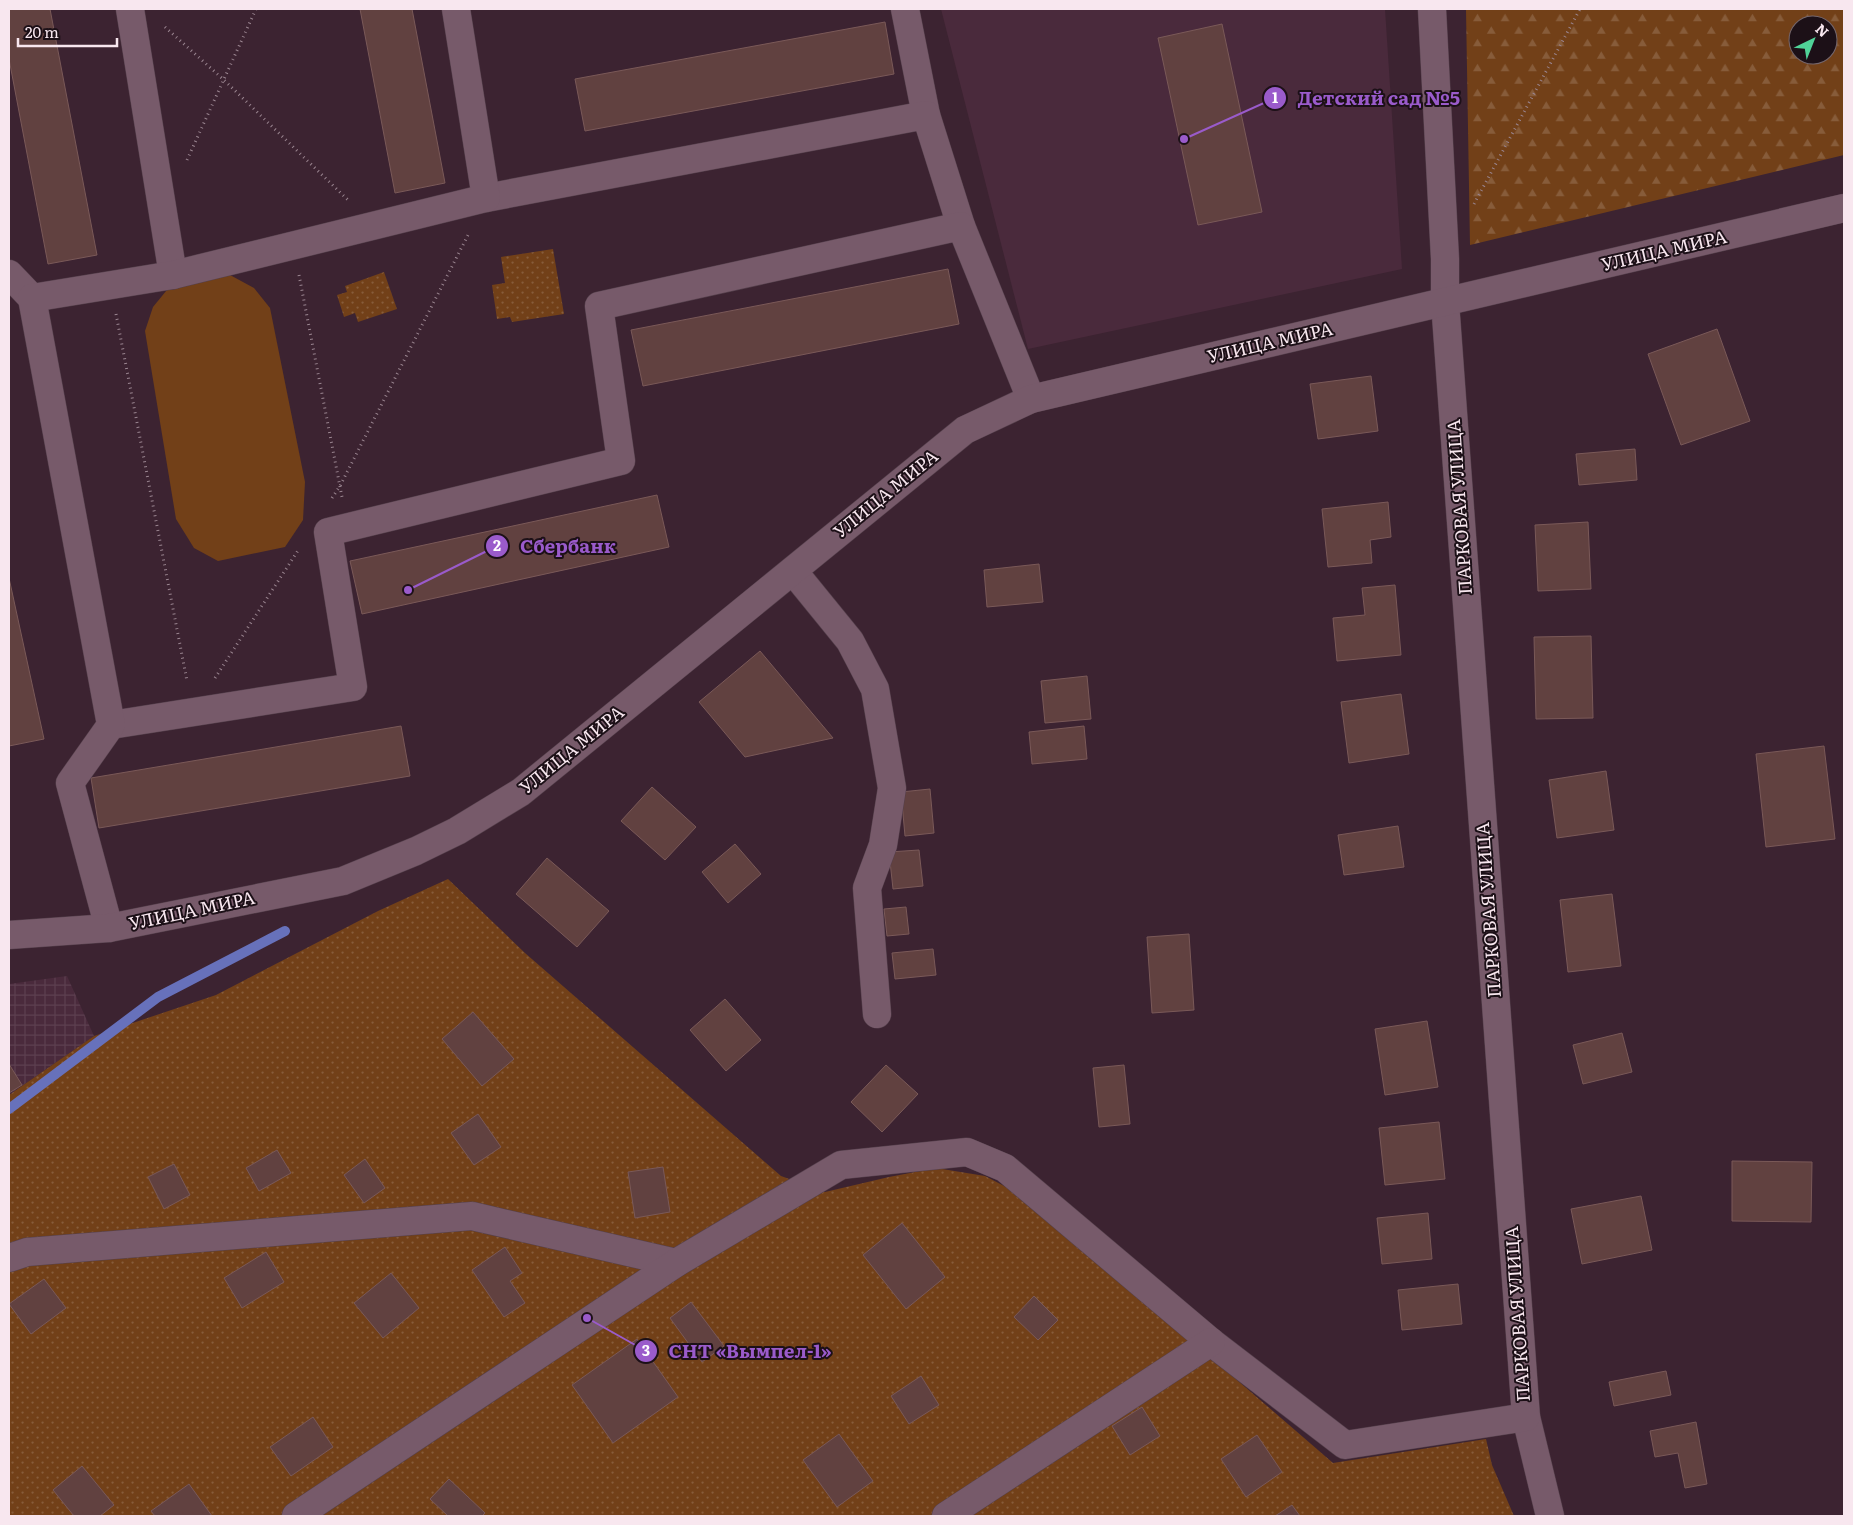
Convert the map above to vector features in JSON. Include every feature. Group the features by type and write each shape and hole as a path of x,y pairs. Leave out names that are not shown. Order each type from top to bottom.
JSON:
{"street":[{"path":"130,9 173,275"},
{"path":"456,9 486,198"},
{"path":"905,9 926,115 961,226 1031,399"},
{"name":"ПАРКОВАЯ УЛИЦА","path":"1432,9 1445,259 1445,302 1526,1417 1550,1516"},
{"path":"32,298 173,275 486,198 926,115"},
{"name":"УЛИЦА МИРА","path":"9,935 109,928 343,881 416,851 457,831 521,792 965,430 1031,399 1844,208"},
{"path":"109,928 70,783 111,725 353,687 328,532 621,460 599,306 961,226"},
{"path":"9,274 32,298 111,725"},
{"path":"793,571 850,641 874,690 892,788 883,845 866,888 877,1014"},
{"path":"296,1516 676,1263 841,1165 967,1152 1005,1168 1211,1342 1344,1445 1526,1417"},
{"path":"9,1258 27,1252 472,1216 676,1263"},
{"path":"946,1516 1211,1342"}],"path":[{"path":"183,169 256,9"},
{"path":"1474,205 1580,9"},
{"path":"159,22 224,80 375,226"},
{"path":"330,502 340,486 486,198"},
{"path":"293,245 349,527"},
{"path":"110,285 193,712"},
{"path":"193,712 304,542"}],"shaded area":[{"path":"941,9 1385,9 1402,269 1028,349"},
{"path":"67,976 94,1036 9,1095 9,984"}],"green space":[{"path":"1466,9 1844,9 1844,155 1470,245"},
{"path":"553,249 564,314 512,322 510,317 497,319 492,285 505,283 501,257"},
{"path":"384,272 397,309 358,322 355,313 344,317 337,295 347,292 345,286"},
{"path":"230,275 254,288 270,308 305,482 303,520 285,547 218,561 194,548 176,519 145,331 153,307 171,285"},
{"path":"448,879 525,953 781,1176 825,1192 936,1168 985,1176 1025,1197 1333,1463 1486,1439 1492,1465 1514,1516 9,1516 9,1095 94,1036 216,995 378,911"}],"building":[{"path":"9,9 50,9 97,255 48,264 9,59"},
{"path":"360,9 412,9 445,183 395,193"},
{"path":"885,22 894,74 585,131 575,79"},
{"path":"1222,24 1262,212 1198,225 1158,38"},
{"path":"948,269 959,324 643,386 631,330"},
{"path":"1717,329 1750,421 1681,445 1648,354"},
{"path":"1371,376 1378,431 1318,439 1310,384"},
{"path":"1635,449 1637,480 1579,485 1576,454"},
{"path":"657,495 669,547 362,614 350,561"},
{"path":"1388,502 1391,537 1370,540 1372,563 1328,567 1322,509"},
{"path":"1588,522 1591,589 1538,591 1535,525"},
{"path":"1039,564 1043,602 987,607 984,570"},
{"path":"9,578 44,739 9,746"},
{"path":"1395,585 1401,655 1337,661 1333,618 1365,615 1362,588"},
{"path":"1591,636 1593,718 1536,719 1534,637"},
{"path":"760,651 833,738 745,757 699,702"},
{"path":"1087,676 1091,719 1045,723 1041,681"},
{"path":"1401,694 1409,754 1349,763 1341,702"},
{"path":"401,726 410,776 99,828 91,778"},
{"path":"1084,726 1087,759 1032,764 1029,732"},
{"path":"1824,746 1835,839 1766,847 1756,754"},
{"path":"1606,771 1614,830 1557,838 1549,780"},
{"path":"652,787 696,827 665,860 621,821"},
{"path":"930,789 934,833 905,836 901,792"},
{"path":"1398,826 1404,867 1344,875 1338,835"},
{"path":"735,844 761,874 728,903 702,872"},
{"path":"919,850 923,886 893,889 889,852"},
{"path":"547,858 609,911 577,947 516,894"},
{"path":"1612,894 1621,966 1568,972 1560,900"},
{"path":"906,907 909,934 887,936 884,909"},
{"path":"1189,934 1194,1010 1152,1013 1147,937"},
{"path":"933,949 936,975 895,979 892,953"},
{"path":"725,999 761,1040 726,1071 690,1030"},
{"path":"473,1012 514,1059 482,1086 442,1039"},
{"path":"1427,1021 1438,1087 1385,1095 1375,1029"},
{"path":"1622,1033 1632,1072 1583,1084 1573,1045"},
{"path":"9,1064 22,1085 9,1093"},
{"path":"886,1065 918,1094 882,1132 851,1102"},
{"path":"1124,1065 1130,1124 1099,1127 1093,1068"},
{"path":"478,1114 501,1147 474,1165 451,1133"},
{"path":"1439,1122 1445,1179 1385,1185 1379,1128"},
{"path":"277,1150 291,1173 259,1191 246,1168"},
{"path":"365,1159 385,1188 364,1203 344,1175"},
{"path":"1732,1161 1812,1162 1811,1222 1732,1221"},
{"path":"174,1164 190,1195 164,1209 148,1177"},
{"path":"663,1167 670,1212 635,1218 628,1172"},
{"path":"1641,1196 1652,1250 1582,1264 1571,1209"},
{"path":"1428,1213 1432,1259 1382,1264 1377,1218"},
{"path":"902,1223 945,1277 906,1309 863,1255"},
{"path":"505,1247 522,1273 510,1281 525,1303 504,1317 472,1270"},
{"path":"266,1252 284,1282 242,1308 224,1278"},
{"path":"391,1273 419,1308 383,1338 354,1303"},
{"path":"44,1279 66,1308 31,1334 9,1304"},
{"path":"1458,1284 1462,1324 1402,1330 1398,1290"},
{"path":"1034,1296 1058,1320 1038,1340 1014,1317"},
{"path":"691,1302 724,1346 702,1362 670,1318"},
{"path":"637,1339 678,1397 613,1443 572,1385"},
{"path":"1666,1371 1671,1395 1614,1406 1609,1382"},
{"path":"921,1376 939,1405 909,1424 891,1396"},
{"path":"1142,1407 1160,1436 1130,1455 1112,1426"},
{"path":"313,1417 333,1447 291,1476 270,1447"},
{"path":"1696,1422 1707,1484 1685,1488 1678,1453 1655,1457 1650,1431"},
{"path":"839,1434 873,1481 837,1507 803,1460"},
{"path":"1257,1435 1282,1472 1246,1497 1221,1459"},
{"path":"82,1466 114,1505 100,1516 74,1516 53,1490"},
{"path":"449,1479 485,1513 482,1516 448,1516 430,1499"},
{"path":"189,1484 212,1516 155,1516 151,1511"},
{"path":"1292,1505 1300,1516 1275,1516"}],"waterway":[{"path":"9,1109 158,997 285,931"}],"place":[{"name":"Детский сад №5","path":"1184,139"},
{"name":"Сбербанк","path":"408,590"},
{"name":"СНТ «Вымпел-1»","path":"587,1318"}]}
